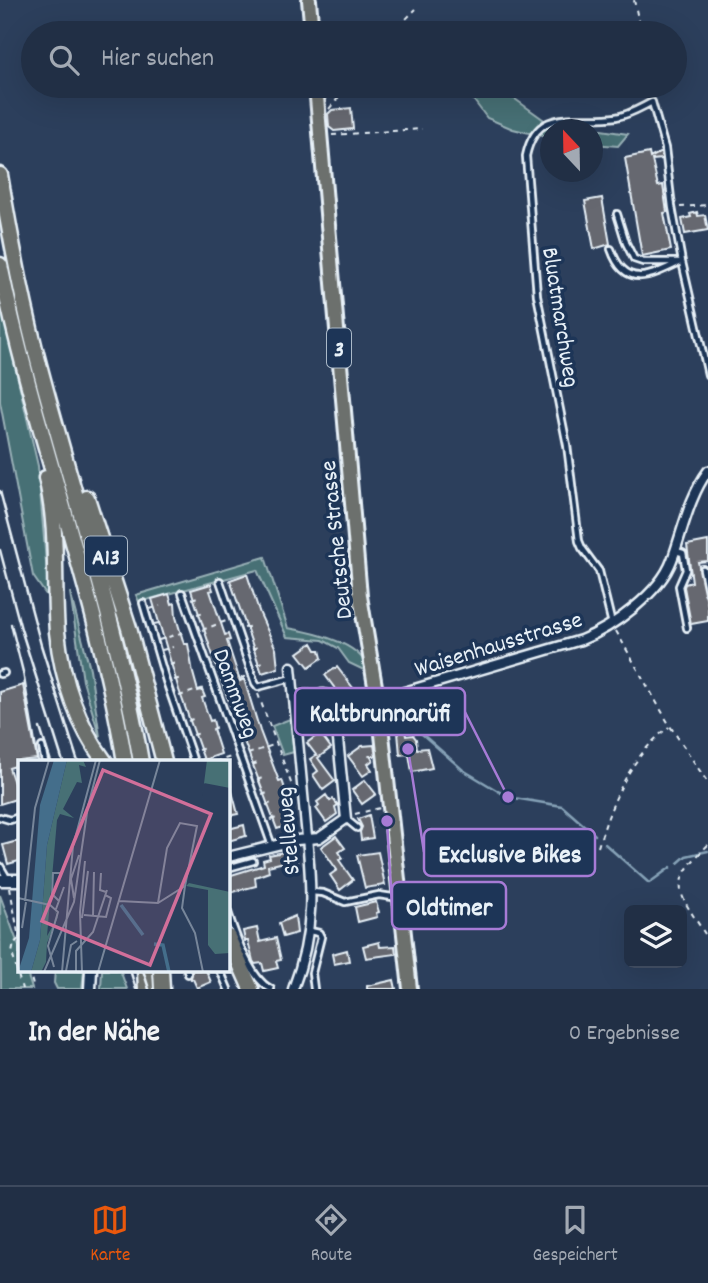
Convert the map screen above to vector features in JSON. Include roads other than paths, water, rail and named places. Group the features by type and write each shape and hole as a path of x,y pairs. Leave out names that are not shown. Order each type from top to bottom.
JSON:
{"highway":[{"name":"A13","path":"0,175 36,354 110,617 141,760"},
{"name":"A13","path":"0,265 28,384 95,623 114,700 125,760"},
{"name":"A13","path":"36,354 62,419 118,596 164,760"},
{"name":"A13","path":"28,384 34,434 49,491 54,525 57,633 63,669 72,701 85,731 103,760"},
{"path":"229,939 251,989"},
{"path":"229,953 251,989"}],"main road":[{"path":"309,0 311,21"},
{"name":"Deutsche Strasse","path":"317,98 360,596 377,700 390,846 400,898 410,989"}],"street":[{"name":"Waisenhausstrasse","path":"377,700 581,640 612,624 655,587 670,566 692,500 708,471"},
{"name":"Stelleweg","path":"291,667 312,892 310,931 293,989"},
{"path":"229,858 272,846 319,838 346,817 334,700 324,694 293,696"}],"lane":[{"name":"Bluatmarchweg","path":"612,624 598,571 579,541 567,444 537,295 526,156 533,136 540,127 559,118 617,117 652,102 668,165 671,207 682,262"},
{"path":"617,214 634,259 643,262 682,262"},
{"path":"611,249 618,266 630,275 652,274 682,262"},
{"path":"682,262 708,375"},
{"path":"675,551 684,553 686,567 679,586 687,628"},
{"path":"703,569 708,592"},
{"path":"220,581 258,687 292,678"},
{"name":"Dammweg","path":"182,593 272,846"},
{"path":"143,603 194,760"},
{"path":"42,747 45,760"},
{"path":"0,817 10,820 18,817"},
{"path":"346,817 357,828"},
{"path":"229,868 253,861"},
{"path":"0,866 4,879"},
{"path":"312,892 323,893 345,902 379,895 400,898"},
{"path":"229,914 253,971 264,985 271,989"},
{"path":"310,931 321,937 312,973 314,989"},
{"path":"221,972 228,989"}],"waterway":[{"path":"390,710 405,719 463,770 508,797 562,806 595,835"},
{"path":"605,844 649,883 671,867"},
{"path":"678,863 686,856 708,851"}],"railway":[{"path":"0,491 41,645 77,760"},
{"path":"0,550 21,629 62,760"},
{"path":"11,624 23,672 38,760"},
{"path":"40,728 50,760"},
{"path":"131,972 136,989"},
{"path":"144,972 149,989"}],"place":[{"name":"Exclusive Bikes","path":"408,749"},
{"name":"Kaltbrunnarüfi","path":"508,797"},
{"name":"Oldtimer","path":"387,821"}]}
